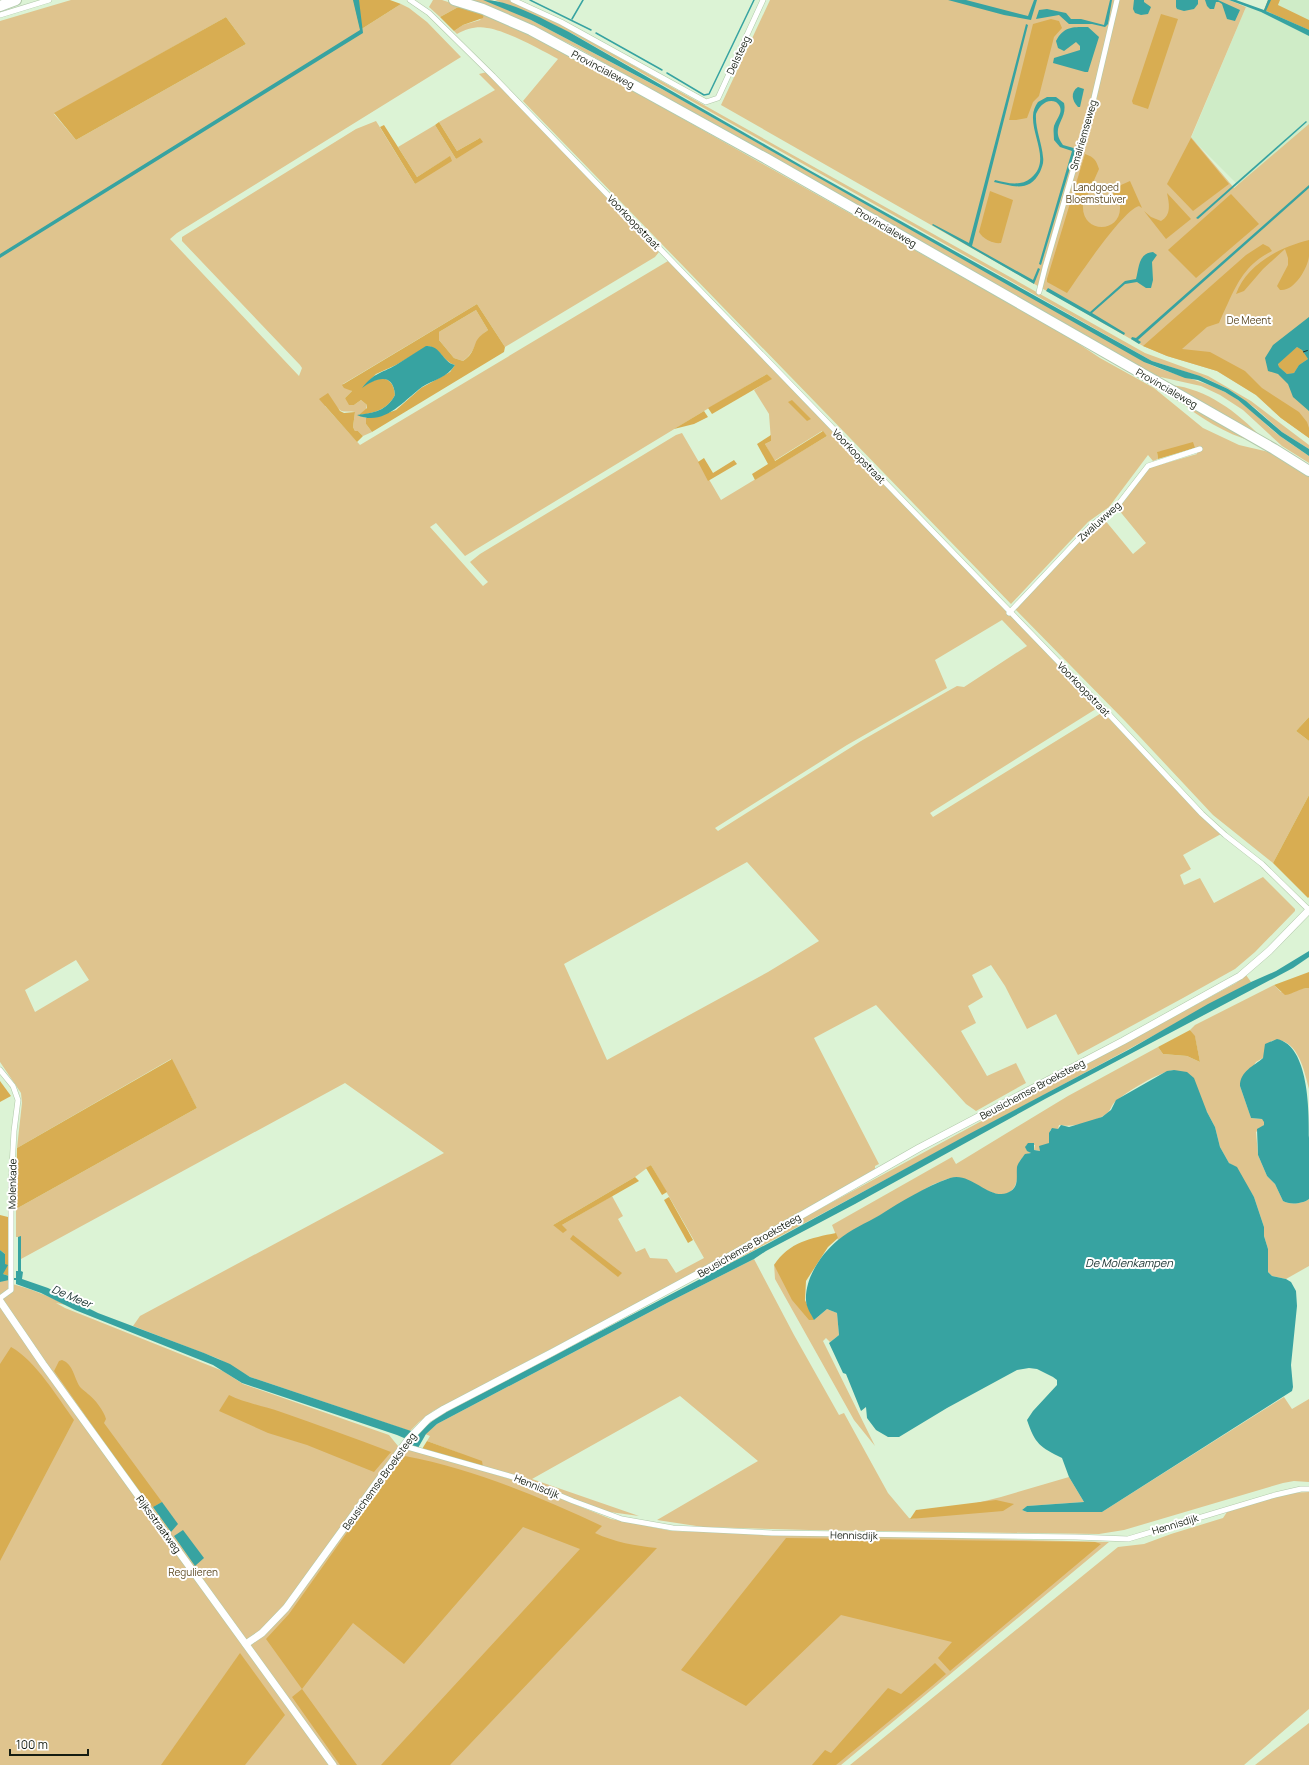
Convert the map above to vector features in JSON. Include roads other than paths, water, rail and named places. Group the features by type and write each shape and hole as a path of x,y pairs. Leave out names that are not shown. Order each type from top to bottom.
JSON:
{"highway":[{"path":"0,6 16,0"},
{"name":"Provincialeweg","path":"454,0 483,9 531,30 624,80 767,159 1274,448 1309,470"}],"street":[{"path":"0,15 49,0"},
{"name":"Voorkoopstraat","path":"410,0 429,13 493,76 1009,613 1103,708 1202,814 1225,836 1262,864 1309,910"},
{"name":"Delsteeg","path":"513,0 561,22 706,102 718,98 763,0"},
{"name":"Smalriemseweg","path":"1039,292 1095,94 1117,0"},
{"name":"Zwaluwweg","path":"1009,613 1091,526 1118,506 1148,466 1200,450"},
{"name":"Beusichemse Broeksteeg","path":"246,1644 262,1633 286,1608 416,1430 428,1419 444,1409 709,1268 919,1148 1123,1042 1240,976 1269,951 1309,910"},
{"name":"Molenkade","path":"0,1070 12,1086 18,1100 14,1131 11,1185 11,1290 0,1300"},
{"name":"Rijksstraatweg","path":"0,1300 333,1765"},
{"name":"Hennisdijk","path":"406,1444 520,1479 573,1501 622,1518 673,1528 772,1533 1128,1539 1275,1495 1301,1489 1309,1489"}],"water":[{"path":"353,0 359,0 363,33 0,258 0,254 360,30"},
{"path":"483,0 505,3 516,7 569,32 811,171 1152,361 1200,376 1228,389 1246,401 1282,432 1309,449 1309,456 1280,436 1238,400 1225,392 1198,380 1185,378 1144,362 662,89 531,20"},
{"path":"948,0 966,0 1028,16 1034,0 1037,0 1031,20 1004,15"},
{"path":"1110,0 1112,0 1108,24 1105,27 1092,24 1069,24 1059,15 1036,19 1039,10 1047,9 1066,13 1071,19 1081,19 1104,25"},
{"path":"1134,0 1144,0 1144,2 1151,7 1148,14 1141,15 1135,13 1133,9"},
{"path":"1176,0 1198,0 1198,4 1194,9 1184,11 1177,9"},
{"path":"1205,0 1218,0 1240,10 1235,21 1227,19 1222,4 1216,2 1214,9 1210,9"},
{"path":"1229,0 1236,0 1264,10 1268,0 1271,0 1266,11 1309,30 1309,36 1261,12"},
{"path":"1026,24 1028,25 972,246 1033,280 1038,268 1040,269 1034,284 932,225 933,224 969,243"},
{"path":"1073,27 1088,27 1099,37 1088,72 1053,63 1054,58 1080,50 1080,46 1076,42 1064,51 1058,48 1056,41 1062,32"},
{"path":"1078,87 1084,89 1080,107 1076,105 1073,99 1074,91"},
{"path":"1047,97 1056,97 1064,103 1064,114 1058,128 1059,139 1063,145 1077,149 1075,151 1041,265 1039,264 1072,151 1060,147 1054,140 1054,126 1061,111 1056,102 1047,102 1039,108 1036,114 1043,165 1036,179 1031,183 1020,186 994,182 995,180 1013,184 1022,183 1027,181 1037,172 1040,165 1040,157 1033,124 1033,114 1038,102"},
{"path":"1306,121 1307,122 1198,219 1196,218"},
{"path":"1309,185 1309,188 1138,340 1141,342 1139,344 1131,339 1132,337 1136,338"},
{"path":"1153,252 1157,255 1152,262 1153,280 1151,288 1146,288 1137,282 1125,284 1092,313 1125,333 1124,335 1046,291 1048,288 1090,312 1125,281 1136,279 1142,258 1144,255"},
{"name":"De Meent","path":"1309,317 1309,411 1293,397 1288,384 1278,374 1268,371 1265,358 1273,345","holes":["1297,347 1302,350 1308,359 1299,365 1294,373 1287,374 1279,367 1278,364"]},
{"path":"426,346 435,348 447,361 455,365 452,369 448,373 422,387 392,411 384,415 376,418 367,418 357,415 374,412 384,408 395,395 394,387 391,383 383,379 372,382 362,388 374,376 396,365"},
{"path":"1309,951 1309,957 1293,968 1045,1099 855,1204 766,1251 754,1259 437,1424 426,1434 418,1448 409,1446 411,1441 397,1435 242,1383 213,1365 75,1310 41,1293 16,1284 16,1280 13,1280 13,1278 16,1278 16,1271 18,1271 18,1237 21,1236 22,1279 48,1288 98,1313 230,1364 250,1377 417,1433 440,1415 769,1243 969,1134 1130,1049 1208,1004 1276,971"},
{"path":"1277,1039 1288,1044 1296,1053 1305,1081 1307,1096 1309,1126 1309,1199 1296,1203 1283,1201 1275,1184 1267,1176 1258,1155 1257,1129 1264,1125 1264,1122 1262,1119 1251,1118 1240,1086 1242,1076 1263,1058 1265,1044"},
{"name":"De Molenkampen","path":"1174,1070 1187,1072 1194,1078 1207,1112 1215,1127 1220,1147 1229,1163 1237,1167 1254,1197 1264,1227 1264,1236 1268,1249 1268,1272 1272,1276 1286,1279 1291,1282 1296,1291 1297,1306 1291,1365 1292,1391 1102,1512 1027,1512 1022,1510 1027,1506 1084,1502 1069,1477 1062,1458 1048,1451 1039,1444 1033,1435 1027,1420 1033,1411 1057,1385 1057,1380 1037,1369 1029,1368 1017,1370 947,1408 899,1437 888,1437 876,1430 867,1418 866,1407 861,1411 846,1374 843,1373 829,1343 839,1335 837,1313 827,1309 814,1320 807,1305 806,1292 808,1283 820,1259 843,1236 914,1195 950,1178 965,1178 993,1193 1000,1194 1011,1191 1016,1185 1018,1164 1025,1154 1031,1153 1027,1151 1025,1147 1028,1143 1034,1143 1034,1150 1040,1151 1039,1146 1049,1143 1049,1133 1052,1128 1058,1129 1061,1125 1069,1127 1102,1117 1111,1110 1116,1100 1167,1071"},
{"path":"0,1250 5,1254 5,1264 8,1265 3,1274 9,1276 9,1280 0,1282"},
{"path":"162,1502 178,1524 171,1532 153,1507"},
{"path":"183,1530 204,1558 195,1566 174,1536"}],"waterway":[{"path":"530,0 591,30"},
{"path":"572,19 583,0"},
{"path":"667,73 704,95 709,94 754,0"},
{"path":"596,33 662,70"}],"park label":[{"name":"Landgoed Bloemstuiver","path":"1096,192"},
{"name":"Regulieren","path":"193,1572"}],"water label":[{"name":"De Meer","path":"72,1296"}]}
